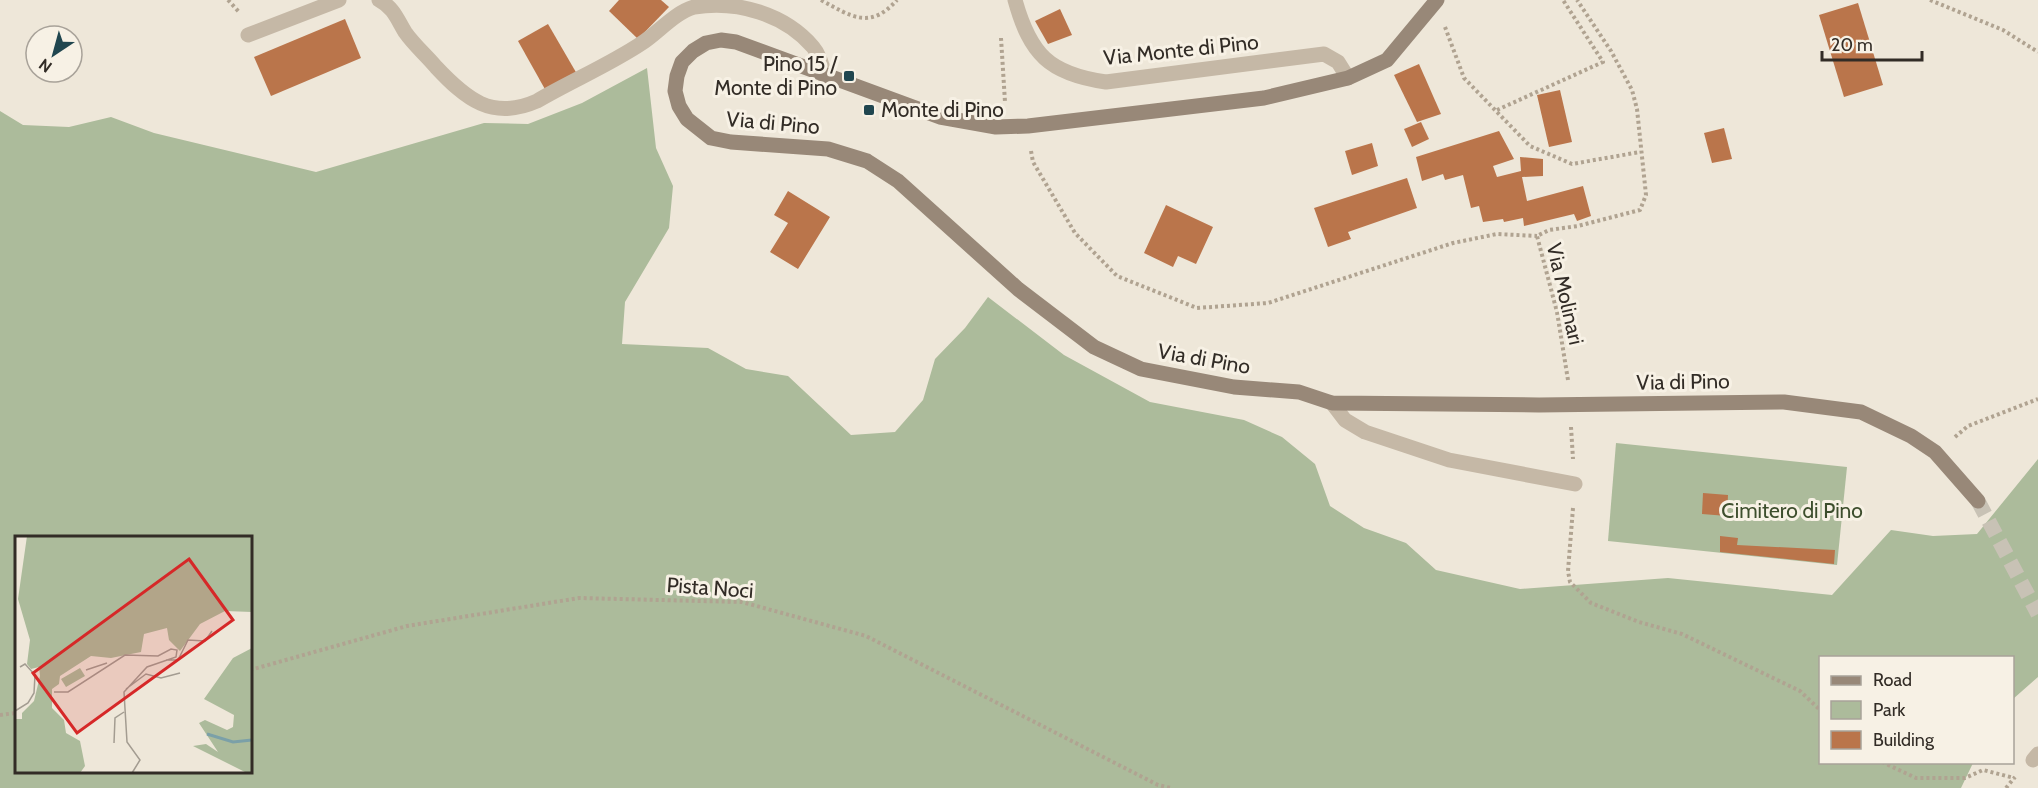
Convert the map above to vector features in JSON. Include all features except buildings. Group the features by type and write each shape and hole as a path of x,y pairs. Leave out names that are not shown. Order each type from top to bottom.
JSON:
{"street":[{"path":"254,33 339,0"},
{"path":"379,0 388,5 415,45 450,82 478,104 494,108 523,108 642,44 674,17 691,7 709,3 726,2 750,6 783,21 815,48 825,77"},
{"name":"Via Monte di Pino","path":"1015,0 1021,22 1034,50 1053,65 1087,80 1106,82 1324,54 1338,62 1348,78"},
{"name":"Via di Pino","path":"1437,1 1387,60 1348,78 1264,98 1028,126 996,127 962,122 825,77 736,42 721,40 706,43 687,56 676,76 675,91 679,106 687,119 711,138 731,142 828,149 867,160 898,181 1018,290 1094,347 1141,369 1234,387 1299,393 1332,403 1539,405 1784,402 1861,412 1911,436 1935,452 1957,474 1978,501"},
{"path":"1332,403 1345,420 1376,436 1449,460 1575,484"}],"path":[{"path":"821,0 850,16 873,19 885,13 897,0"},
{"path":"1497,110 1603,62 1563,0"},
{"name":"Via Molinari","path":"1568,381 1557,312 1537,236 1549,230 1578,226 1640,210 1646,195 1640,152 1638,109 1632,90 1611,51 1577,0"},
{"path":"1930,0 2003,30 2038,52"},
{"path":"1437,1 1464,78 1530,146 1572,164 1640,152"},
{"path":"994,103 1005,103 1000,41 1006,28 1021,22"},
{"path":"1028,126 1033,162 1075,233 1117,276 1197,308 1268,303 1453,243 1497,234 1537,236"},
{"path":"1935,452 1968,426 2038,399"},
{"path":"1570,422 1575,484 1568,571 1570,582 1591,603 1638,622 1682,634 1800,691 1819,708"},
{"name":"Pista Noci","path":"252,669 407,626 579,598 742,602 866,636 1158,785 1171,788"},
{"path":"0,715 15,713"},
{"path":"1886,764 1916,778 1965,778 1983,770 2014,778"}],"green space":[{"path":"647,68 656,148 673,186 669,228 625,302 622,344 708,348 746,369 788,376 851,435 895,432 923,400 935,359 965,328 988,297 1064,355 1150,402 1244,420 1282,437 1315,464 1330,506 1364,528 1406,543 1436,570 1520,589 1668,578 1832,595 1891,530 1933,536 1977,534 2038,459 2038,677 2014,698 2014,656 1819,656 1819,764 1973,764 1961,788 0,788 0,111 23,125 69,127 111,117 154,133 316,172 484,123 528,124 582,103"},
{"name":"Cimitero di Pino","path":"1616,443 1847,467 1837,565 1608,541"}],"tunnel":[{"path":"1978,501 2038,614"}],"place":[{"name":"Pino 15 / Monte di Pino","path":"849,76"},
{"name":"Monte di Pino","path":"869,110"}]}
